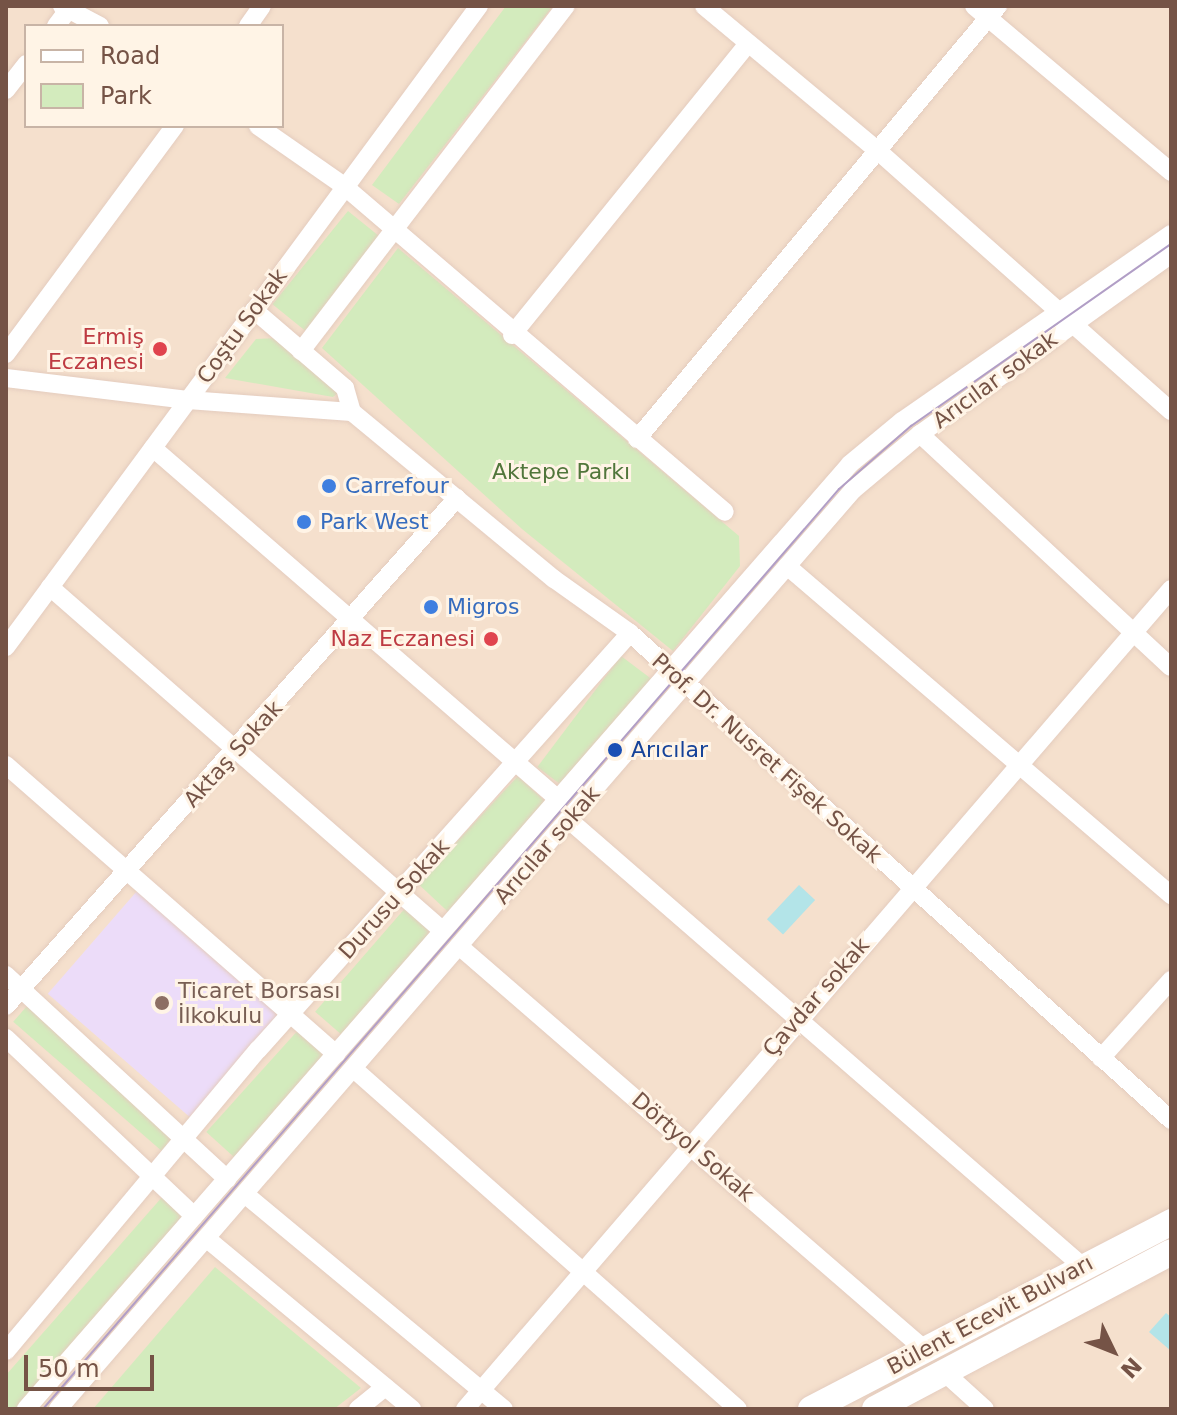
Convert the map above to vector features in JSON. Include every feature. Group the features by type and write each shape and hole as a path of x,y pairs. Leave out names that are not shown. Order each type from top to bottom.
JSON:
{"main road":[{"name":"Bülent Ecevit Bulvarı","path":"811,1409 1081,1265 1171,1222"},
{"name":"Bülent Ecevit Bulvarı","path":"875,1409 1171,1252"}],"street":[{"path":"249,24 262,6"},
{"name":"Coştu Sokak","path":"6,647 479,6"},
{"path":"301,351 566,6"},
{"path":"704,6 747,45 877,150 1171,411"},
{"path":"67,7 97,24"},
{"path":"637,439 877,150 986,10 1171,172"},
{"path":"512,335 747,45"},
{"path":"6,90 24,67"},
{"path":"6,354 174,128"},
{"path":"261,128 344,186 512,335 725,512"},
{"path":"26,1409 850,464 902,421 1171,234"},
{"name":"Arıcılar sokak","path":"58,1409 355,1070 853,490 920,434 1171,254"},
{"path":"6,378 188,400 352,412 345,388 254,310"},
{"name":"Prof. Dr. Nusret Fişek Sokak","path":"352,412 554,579 630,633 1171,1120"},
{"path":"920,434 1132,635 1171,667"},
{"path":"153,448 558,799"},
{"name":"Aktaş Sokak","path":"6,1006 236,751 457,498"},
{"path":"787,566 1018,769 1171,895"},
{"path":"50,587 236,751 402,890 442,930"},
{"name":"Çavdar sokak","path":"465,1409 795,1020 1018,769 1171,589"},
{"name":"Durusu Sokak","path":"6,1351 291,1015 630,633"},
{"path":"6,765 129,869 336,1054"},
{"path":"569,820 795,1020 1081,1265"},
{"name":"Dörtyol Sokak","path":"459,946 690,1143 925,1350"},
{"path":"6,975 186,1136 227,1179"},
{"path":"1101,1058 1171,980"},
{"path":"6,1038 194,1216"},
{"path":"355,1070 738,1409"},
{"path":"246,1195 504,1409"},
{"path":"206,1238 412,1409"},
{"path":"944,1372 985,1409"},
{"path":"358,1409 385,1387"}],"shaded area":[{"path":"6,6 1171,6 1171,1409 6,1409"},
{"name":"Ticaret Borsası İlkokulu","path":"137,891 279,1014 190,1117 48,994"}],"green space":[{"path":"506,6 553,6 399,204 372,185"},
{"path":"348,211 381,238 306,331 272,304"},
{"name":"Aktepe Parkı","path":"398,248 739,536 740,566 673,651 522,529 322,348"},
{"path":"277,338 340,391 333,397 225,378 256,339"},
{"path":"621,656 652,679 568,790 537,767"},
{"path":"518,776 548,804 448,911 418,884"},
{"path":"407,906 435,930 343,1036 315,1012"},
{"path":"27,1006 176,1136 163,1152 13,1022"},
{"path":"300,1028 329,1054 235,1158 206,1132"},
{"path":"163,1196 189,1217 21,1409 6,1409 6,1375"},
{"path":"215,1267 361,1388 334,1409 93,1409"}],"water":[{"path":"799,885 815,900 783,934 767,919"},
{"path":"1166,1313 1171,1317 1171,1351 1149,1332"}],"tram line":[{"path":"43,1409 839,489 911,426 1171,244"}],"place":[{"name":"Ermiş Eczanesi","path":"160,349"},
{"name":"Carrefour","path":"329,486"},
{"name":"Park West","path":"304,522"},
{"name":"Migros","path":"431,607"},
{"name":"Naz Eczanesi","path":"491,639"},
{"name":"Arıcılar","path":"615,750"},
{"name":"Ticaret Borsası İlkokulu","path":"162,1003"}]}
